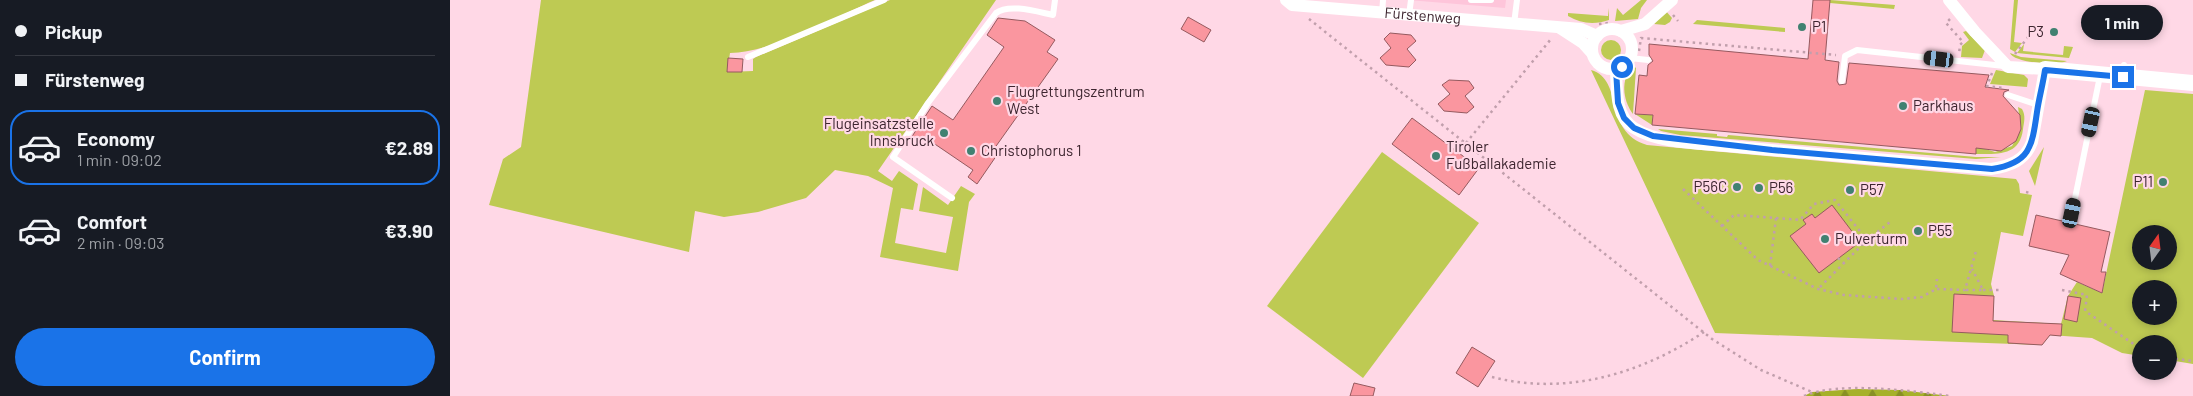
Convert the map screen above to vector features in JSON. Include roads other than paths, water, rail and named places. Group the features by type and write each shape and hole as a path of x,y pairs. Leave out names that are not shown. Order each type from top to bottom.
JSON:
{"street":[{"path":"1621,31 1630,39 1635,57 1622,67 1616,69 1603,68 1598,64 1592,53 1593,41 1597,36 1607,30 1621,31 1645,24 1672,0"},
{"path":"1949,0 1975,32 2008,67 2101,75 2124,71 2193,83"},
{"name":"Fürstenweg","path":"1289,3 1382,14 1580,29 1597,36"},
{"name":"Fürstenweg","path":"1560,28 1583,43 1592,53"},
{"path":"1616,69 1618,103 1624,118 1634,128 1653,136 1885,161 1992,169 2010,165 2029,150 2034,134 2045,70"}],"lane":[{"path":"748,57 884,0"},
{"path":"952,198 893,157 928,103 996,12 1000,9 1009,8 1053,14 1055,0"},
{"path":"1382,14 1383,0"},
{"path":"1409,16 1411,0"},
{"path":"1471,0 1491,0"},
{"path":"1514,25 1517,0"},
{"path":"1842,81 1846,56 1857,50 2008,67"},
{"path":"1635,57 1648,60"},
{"path":"2072,213 2101,75"},
{"path":"2008,95 2038,104"}],"place":[{"name":"P1","path":"1802,27"},
{"name":"P3","path":"2054,32"},
{"name":"Flugrettungszentrum West","path":"997,101"},
{"name":"Parkhaus","path":"1903,106"},
{"name":"Flugeinsatzstelle Innsbruck","path":"944,133"},
{"name":"Christophorus 1","path":"971,151"},
{"name":"Tiroler Fußballakademie","path":"1436,156"},
{"name":"P11","path":"2163,182"},
{"name":"P56C","path":"1737,187"},
{"name":"P56","path":"1759,188"},
{"name":"P57","path":"1850,190"},
{"name":"P55","path":"1918,231"},
{"name":"Pulverturm","path":"1825,239"}]}
